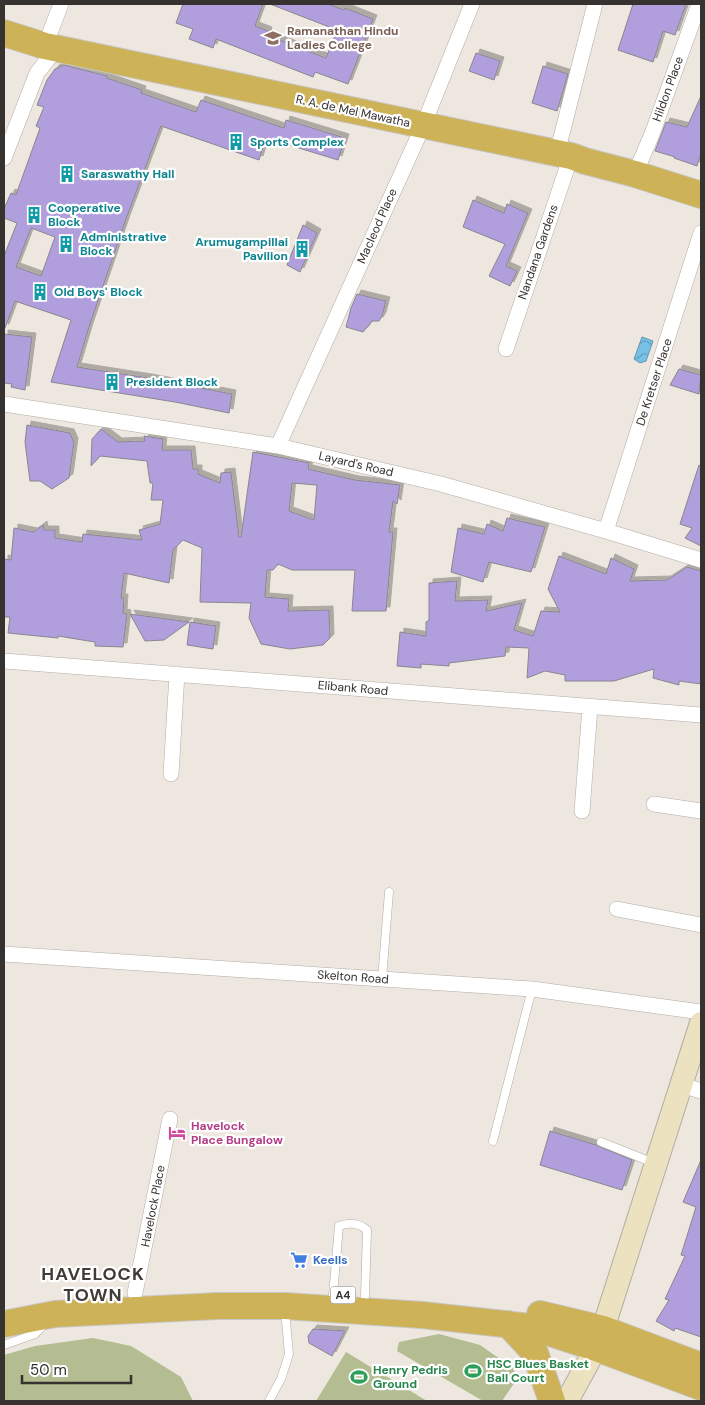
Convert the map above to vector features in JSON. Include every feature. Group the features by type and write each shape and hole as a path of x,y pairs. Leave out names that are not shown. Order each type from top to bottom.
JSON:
{"highway":[{"name":"R. A. de Mel Mawatha","path":"4,33 44,45 423,126 564,154 701,195"},
{"name":"A4","path":"4,1307 81,1295 251,1292 405,1297 472,1303 530,1312 599,1338 701,1387"},
{"name":"A4","path":"4,1324 55,1314 218,1306 285,1306 422,1314 531,1327 599,1338 701,1366"},
{"path":"508,1324 535,1353 552,1401"}],"main road":[{"path":"567,1401 599,1338 656,1164 691,1088 701,1023"}],"street":[{"path":"37,73 44,45 61,4"},
{"name":"Macleod Place","path":"278,446 423,126 472,4"},
{"name":"Nandana Gardens","path":"506,349 564,154 595,4"},
{"name":"Hildon Place","path":"635,174 652,134 699,4"},
{"path":"4,158 37,73 44,45"},
{"name":"De Kretser Place","path":"606,531 701,233"},
{"name":"Layard's Road","path":"4,404 278,446 441,484 701,560"},
{"name":"Elibank Road","path":"4,660 701,715"},
{"path":"171,774 177,674"},
{"path":"582,811 590,706"},
{"path":"654,804 701,811"},
{"path":"617,909 701,924"},
{"name":"Skelton Road","path":"4,954 532,989 701,1012"},
{"name":"Havelock Place","path":"136,1293 170,1119"}],"lane":[{"path":"382,979 389,892"},
{"path":"493,1141 532,989"},
{"path":"601,1142 656,1164"},
{"path":"333,1295 339,1226 346,1223 362,1226 367,1230 365,1296"},
{"path":"269,1401 281,1379 289,1354 285,1306"},
{"path":"4,1344 36,1334 55,1314"}],"green space":[{"name":"HSC Blues Basket Ball Court","path":"439,1334 480,1345 513,1368 517,1379 502,1401 483,1401 397,1351 399,1342"},
{"path":"93,1338 131,1346 181,1377 193,1401 4,1401 4,1355 35,1346"},
{"name":"Henry Pedris Ground","path":"346,1352 427,1401 316,1401"}],"water":[{"path":"642,337 653,341 646,361 640,363 634,359"}],"building":[{"path":"183,4 263,4 255,26 268,31 267,35 326,58 337,30 270,4 328,4 344,10 345,8 373,19 348,84 315,72 313,77 216,39 213,48 189,39 193,29 176,23"},
{"path":"633,4 686,4 675,35 663,31 653,62 618,50"},
{"path":"476,53 500,61 494,80 469,71"},
{"path":"64,65 107,76 107,78 142,90 141,93 196,112 201,100 284,128 286,120 345,138 338,160 266,138 259,160 161,126 126,219 77,367 232,394 229,413 175,402 51,382 71,320 15,301 4,328 4,256 17,223 4,218 4,209 11,193 16,195 40,128 36,126 44,107 37,105 47,80 55,69","holes":["31,228 55,237 41,276 16,267"]},
{"path":"543,66 568,74 557,111 532,103"},
{"path":"701,96 701,153 697,166 655,151 666,122 687,127"},
{"path":"473,200 504,213 507,204 528,213 506,266 517,271 510,286 489,276 505,244 463,227"},
{"name":"Arumugampillai Pavilion","path":"303,225 317,233 300,272 287,265"},
{"path":"357,294 386,301 379,321 372,321 363,332 346,327"},
{"path":"4,334 32,337 25,390 11,387 12,384 4,383"},
{"path":"679,369 701,375 699,394 670,385"},
{"path":"27,425 70,433 74,442 69,478 52,489 40,481 30,481 25,442"},
{"path":"101,429 118,442 145,441 144,436 163,439 162,450 191,450 193,469 198,469 198,474 220,483 221,473 231,472 239,537 241,537 253,452 309,463 308,469 355,480 400,485 397,504 393,501 389,532 393,532 386,611 352,611 355,570 292,570 278,564 273,570 267,570 265,597 289,599 288,611 329,610 330,638 323,645 290,649 261,644 249,618 251,603 200,602 202,548 183,540 173,550 169,583 124,573 121,598 124,598 123,613 127,614 123,647 95,646 95,642 58,636 58,638 8,633 10,617 4,617 4,559 11,560 14,528 34,532 43,525 44,530 55,530 55,538 82,542 83,534 142,540 139,530 160,524 163,500 151,500 153,483 150,483 147,461 100,456 91,466 92,439","holes":["292,483 317,485 314,520 289,511"]},
{"path":"699,465 701,466 701,546 685,538 692,528 680,524"},
{"path":"507,518 545,527 531,572 489,562 483,582 451,572 458,528 484,534 487,524 503,531"},
{"path":"559,556 606,574 611,558 634,569 630,581 667,580 687,567 701,571 701,684 679,681 679,685 653,678 654,669 614,681 565,681 565,675 545,671 527,678 529,648 506,647 505,656 449,663 449,666 421,664 421,668 397,666 400,632 426,636 426,622 429,620 429,583 457,581 455,601 488,600 486,611 522,603 514,630 533,636 541,611 560,612 548,589"},
{"path":"130,614 189,622 164,640 145,641"},
{"path":"190,622 216,626 213,649 187,645"},
{"path":"550,1131 596,1145 632,1160 622,1190 540,1165"},
{"path":"701,1160 701,1337 675,1328 674,1331 656,1321 669,1300 665,1299 685,1256 681,1255 696,1207 683,1202"},
{"path":"313,1329 345,1331 332,1356 309,1343 308,1336"}],"place":[{"name":"Ramanathan Hindu Ladies College","path":"273,38"},
{"name":"Sports Complex","path":"236,142"},
{"name":"Saraswathy Hall","path":"67,174"},
{"name":"Cooperative Block","path":"34,215"},
{"name":"Administrative Block","path":"66,244"},
{"name":"Arumugampillai Pavilion","path":"302,249"},
{"name":"Old Boys' Block","path":"40,292"},
{"name":"President Block","path":"112,382"},
{"name":"Havelock Place Bungalow","path":"177,1133"},
{"name":"Keells","path":"299,1260"},
{"name":"HSC Blues Basket Ball Court","path":"473,1371"},
{"name":"Henry Pedris Ground","path":"359,1377"}],"district":[{"name":"HAVELOCK TOWN","path":"93,1284"}]}
